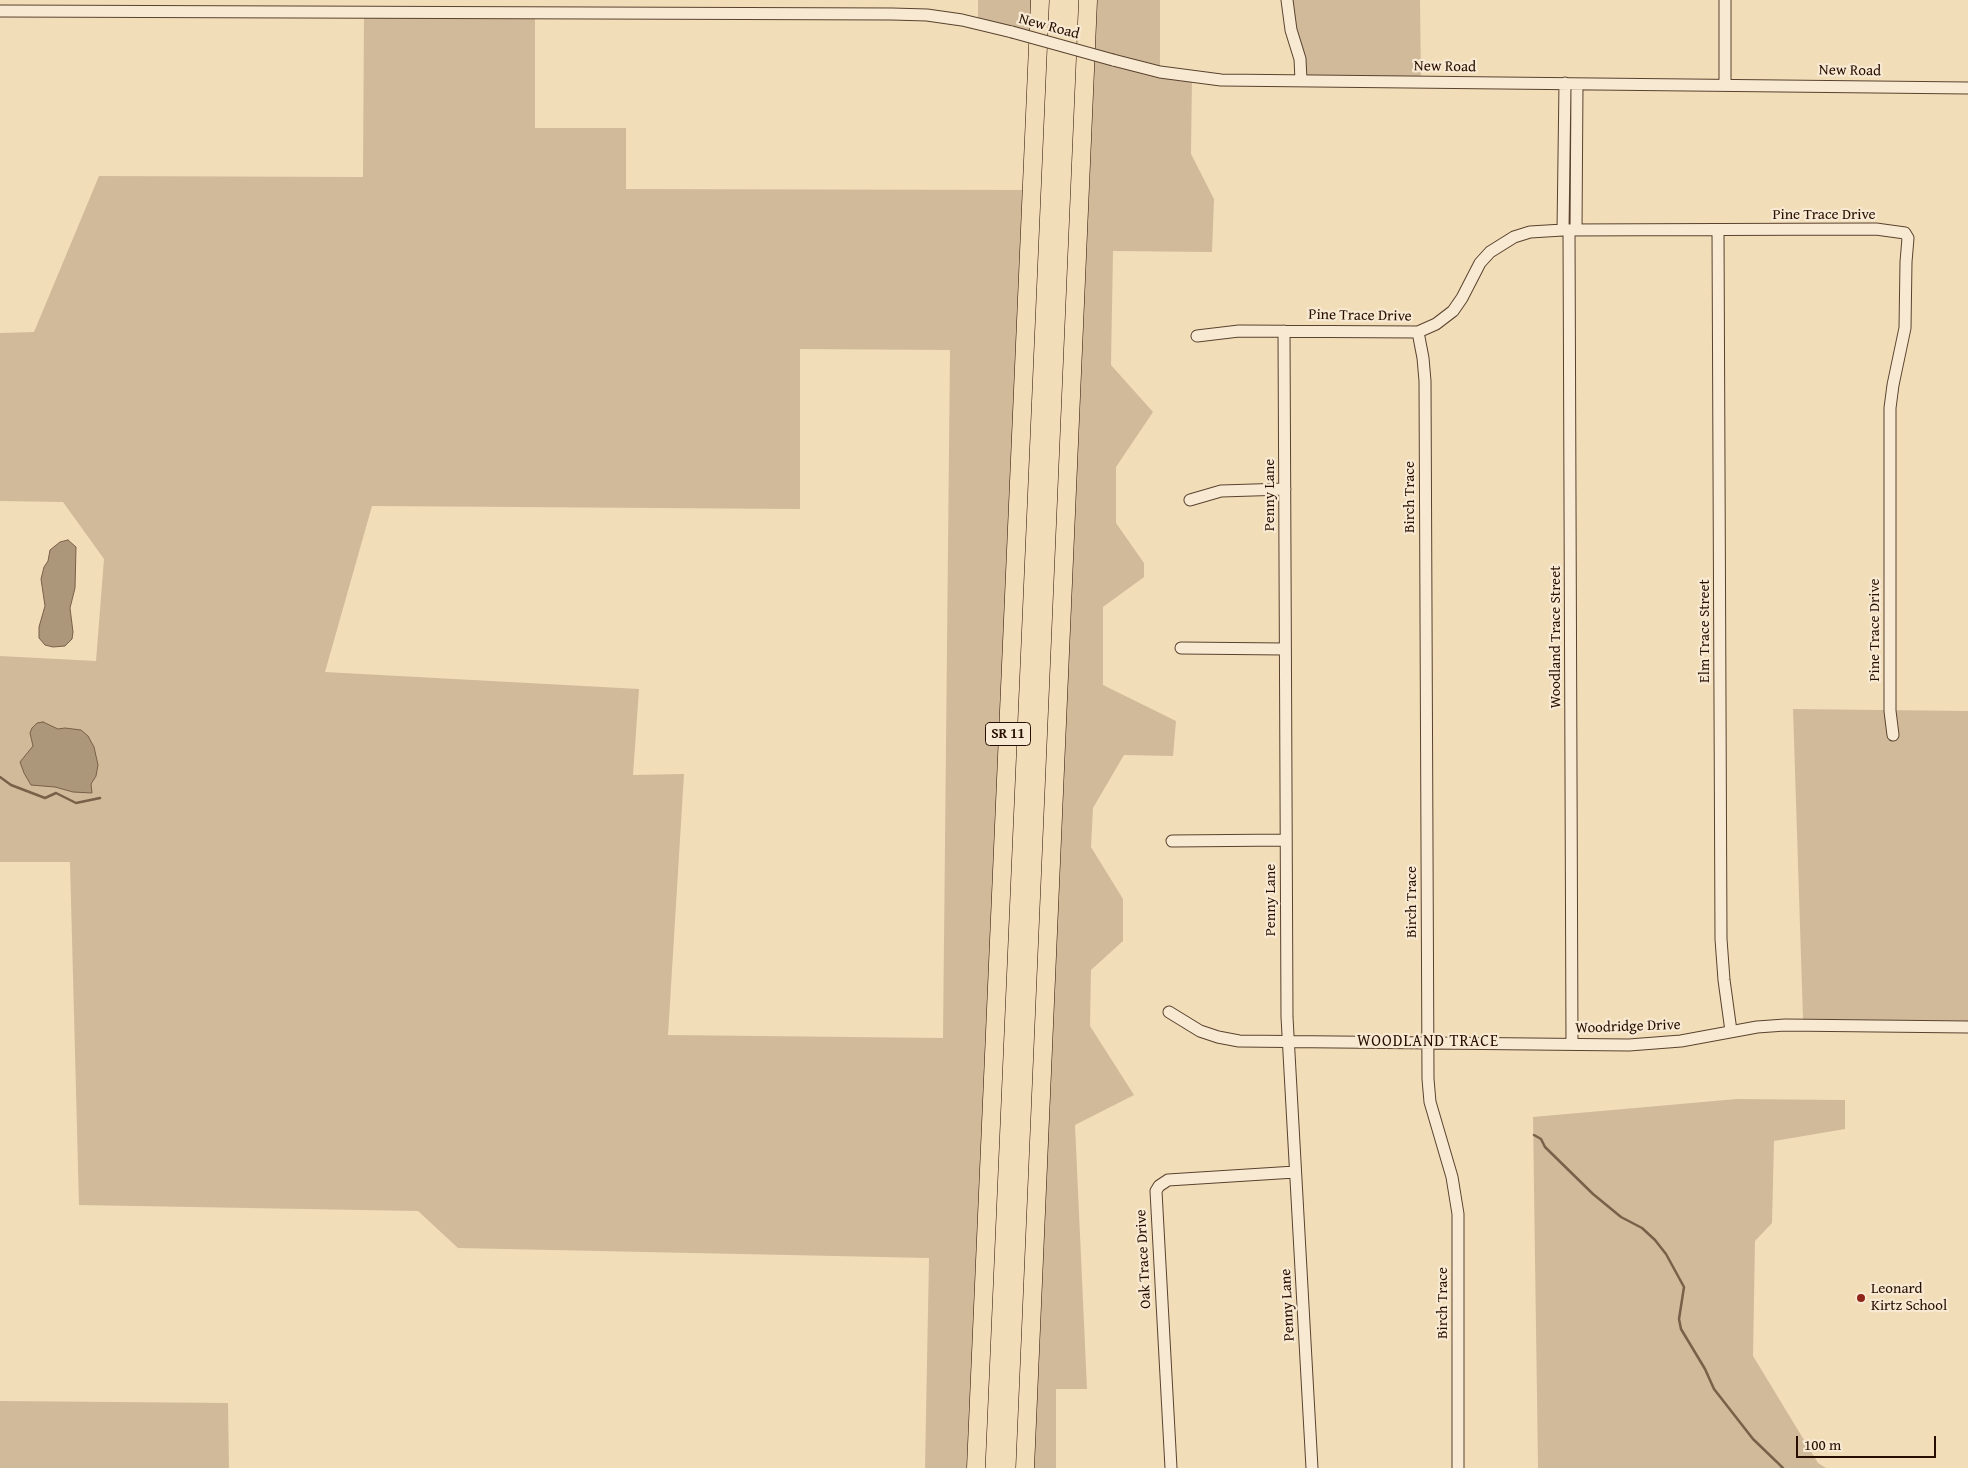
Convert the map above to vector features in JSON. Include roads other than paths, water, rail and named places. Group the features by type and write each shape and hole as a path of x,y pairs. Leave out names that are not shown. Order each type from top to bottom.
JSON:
{"highway":[{"name":"SR 11","path":"976,1468 1040,0"},
{"path":"1025,1468 1088,0"}],"street":[{"path":"511,0 517,12"},
{"path":"517,12 522,0"},
{"path":"1287,0 1291,30 1300,59 1301,80"},
{"path":"1725,0 1725,85"},
{"name":"New Road","path":"0,11 112,6 517,12 927,15 962,20 1012,32 1160,72 1200,78 1968,88"},
{"name":"Woodland Trace Street","path":"1565,83 1569,230 1572,1044"},
{"name":"Woodland Trace Street","path":"1569,230 1577,84"},
{"name":"Pine Trace Drive","path":"1197,336 1239,331 1284,330 1418,332 1436,324 1453,311 1480,263 1500,244 1530,232 1569,230 1876,230 1902,232 1908,238 1905,328 1892,385 1890,408 1890,711 1892,735"},
{"name":"Elm Trace Street","path":"1718,231 1721,939 1724,980 1732,1031"},
{"name":"Penny Lane","path":"1284,330 1287,1041 1312,1468"},
{"name":"Birch Trace","path":"1418,332 1425,381 1428,1079 1430,1102 1452,1177 1458,1214 1458,1468"},
{"path":"1190,500 1221,491 1285,489"},
{"path":"1181,648 1284,648"},
{"path":"1172,841 1286,840"},
{"name":"Woodridge Drive","path":"1169,1012 1200,1031 1239,1041 1654,1044 1757,1027 1785,1025 1968,1027"},
{"name":"Oak Trace Drive","path":"1171,1468 1156,1191 1159,1186 1168,1180 1295,1172"}],"waterway":[{"path":"0,777 11,785 45,798 56,793 76,803 100,798"},
{"path":"1534,1135 1541,1139 1545,1147 1593,1194 1621,1217 1642,1228 1666,1254 1684,1287 1679,1319 1681,1329 1705,1369 1714,1389 1753,1439 1783,1468"}],"place":[{"name":"Leonard Kirtz School","path":"1861,1298"}],"district":[{"name":"WOODLAND TRACE","path":"1428,1042"}]}
